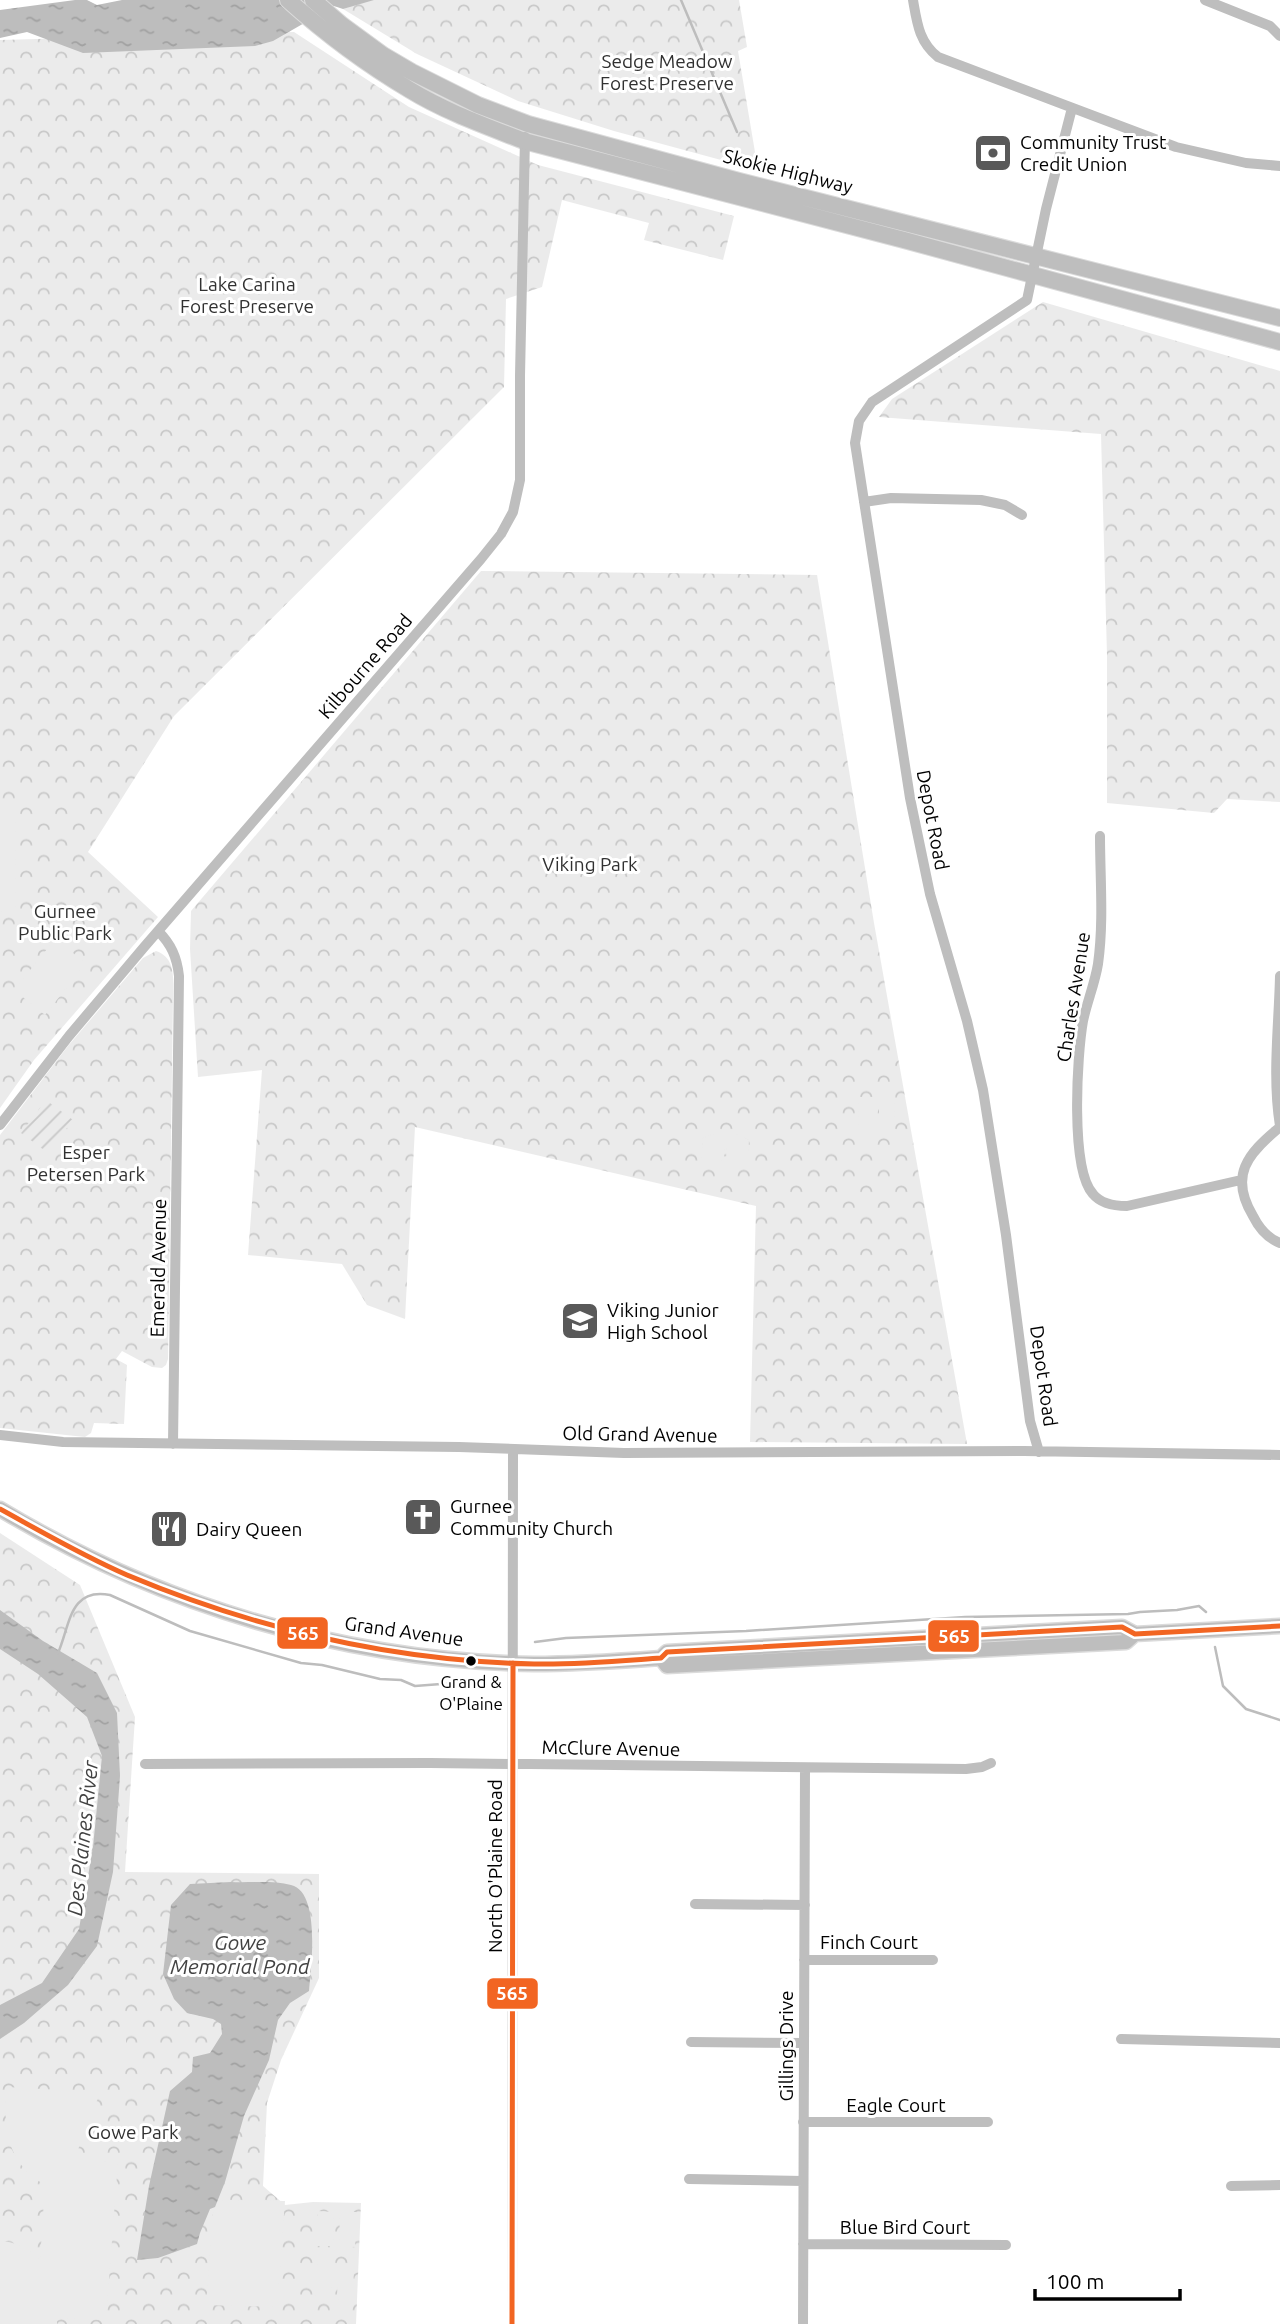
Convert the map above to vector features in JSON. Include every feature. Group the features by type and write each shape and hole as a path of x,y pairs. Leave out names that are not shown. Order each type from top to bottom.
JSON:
{"highway":[{"name":"Skokie Highway","path":"288,0 327,36 411,91 524,141 1280,342"},
{"name":"Skokie Highway","path":"313,0 383,55 433,84 528,124 713,174 1280,318"}],"main road":[{"name":"Grand Avenue","path":"0,1509 48,1537 107,1566 178,1596 285,1630 389,1651 444,1658 513,1663 661,1658 667,1666 1126,1642 1135,1634 1280,1626"}],"street":[{"path":"913,0 923,42 939,57 1196,153 1246,163 1280,166"},
{"path":"1205,0 1270,26 1280,36"},
{"name":"Depot Road","path":"1039,1452 1030,1421 1006,1236 983,1090 967,1021 930,894 910,798 855,443 859,421 872,402 1027,300 1072,108"},
{"name":"Kilbourne Road","path":"0,1125 158,931 481,559 501,534 513,512 520,480 524,141 528,124"},
{"path":"864,502 891,498 981,500 1005,505 1022,515"},
{"name":"Charles Avenue","path":"1100,836 1101,925 1098,966 1079,1052 1078,1135 1082,1175 1093,1195 1116,1206 1127,1206 1241,1180"},
{"name":"Emerald Avenue","path":"158,931 167,941 178,962 173,1444"},
{"path":"1280,976 1277,1068 1280,1127 1250,1158 1241,1180 1242,1196 1256,1222 1265,1234 1280,1243"},
{"name":"Old Grand Avenue","path":"0,1435 63,1442 624,1453 1039,1452 1280,1455"},
{"name":"North O'Plaine Road","path":"512,2324 513,1450"},
{"name":"McClure Avenue","path":"145,1764 513,1764 966,1769 991,1763"},
{"name":"Gillings Drive","path":"803,2324 805,1768"},
{"path":"695,1904 805,1905"},
{"name":"Finch Court","path":"804,1960 933,1959"},
{"path":"1121,2039 1280,2043"},
{"path":"691,2042 804,2043"},
{"name":"Eagle Court","path":"803,2122 988,2122"},
{"path":"689,2179 803,2181"},
{"path":"1231,2186 1280,2185"},
{"name":"Blue Bird Court","path":"803,2244 1006,2245"}],"green space":[{"name":"Sedge Meadow Forest Preserve","path":"342,0 739,0 747,47 738,51 758,170 614,131 518,101 417,54 343,9 349,7"},
{"name":"Lake Carina Forest Preserve","path":"294,32 409,107 538,165 734,216 723,260 644,240 649,223 562,200 542,287 506,299 504,387 174,716 88,852 158,917 34,1060 0,1108 0,40"},
{"path":"1043,302 1280,371 1280,802 1227,799 1214,813 1107,803 1107,655 1101,434 879,417 892,399"},
{"name":"Viking Park","path":"481,571 817,575 874,923 967,1444 750,1442 756,1206 415,1127 405,1319 367,1305 342,1264 248,1255 262,1070 198,1077 190,949 191,911"},
{"path":"0,813 15,813 16,911 0,912"},
{"path":"55,939 86,963 45,1015 14,990"},
{"name":"Esper Petersen Park","path":"156,951 168,959 173,978 168,1359 162,1368 152,1367 122,1351 116,1359 127,1365 124,1424 94,1423 91,1433 85,1437 0,1428 0,1135 68,1046 143,958"},
{"path":"859,1097 874,1097 874,1131 858,1131"},
{"path":"879,1097 895,1097 894,1131 879,1131"},
{"path":"46,1100 73,1120 48,1153 21,1133"},
{"path":"713,1134 725,1140 724,1160 712,1165 701,1158 703,1138"},
{"path":"737,1134 749,1140 748,1160 736,1165 726,1159 727,1139"},
{"name":"Gowe Park","path":"0,1533 80,1585 135,1717 125,1872 319,1874 319,1978 281,2060 267,2103 263,2186 285,2205 313,2202 361,2203 356,2324 0,2324"},
{"path":"104,2038 126,2038 126,2069 104,2070"},
{"path":"7,2087 93,2092 98,2098 74,2160 118,2162 106,2320 57,2318 57,2324 0,2324 0,2241 22,2247 40,2260 45,2185 22,2166 10,2143 6,2116"},
{"path":"214,2200 285,2201 277,2307 206,2305"},
{"path":"318,2211 334,2212 333,2246 317,2246"},
{"path":"340,2212 356,2212 355,2247 339,2246"},
{"path":"316,2264 332,2265 331,2299 315,2299"},
{"path":"338,2265 354,2265 353,2300 337,2299"}],"water":[{"path":"87,0 97,5 122,0 374,0 343,9 334,6 273,41 255,46 83,53 27,32 0,38 0,10"},
{"path":"0,1610 43,1641 97,1673 117,1713 120,1776 113,1872 97,1946 68,1985 24,2023 0,2039 0,2005 42,1983 79,1929 93,1847 102,1756 87,1717 38,1674 0,1649"},
{"name":"Gowe Memorial Pond","path":"277,1883 291,1885 300,1891 307,1901 312,1932 309,1991 290,2003 278,2020 269,2060 244,2116 225,2182 215,2207 210,2209 197,2244 158,2258 137,2260 149,2186 170,2091 192,2072 193,2057 210,2053 222,2034 221,2024 213,2019 187,2013 174,1999 163,1974 171,1905 190,1884"}],"waterway":[{"path":"681,0 737,132"},
{"path":"58,1653 73,1611 79,1603 96,1594 110,1595 190,1631 301,1663 322,1665 380,1679 401,1680 415,1686 454,1683"},
{"path":"535,1642 566,1638 746,1631 965,1617 1128,1614 1199,1606 1206,1612"},
{"path":"1215,1647 1223,1686 1246,1709 1280,1720"}],"transit line":[{"name":"565","path":"0,1509 111,1568 225,1611 326,1639 377,1649 481,1662 582,1663 661,1658 667,1652 1122,1627 1135,1634 1280,1626"},
{"name":"565","path":"512,2324 513,1663"}],"place":[{"name":"Community Trust Credit Union","path":"993,153"},
{"name":"Viking Junior High School","path":"580,1321"},
{"name":"Gurnee Community Church","path":"423,1517"},
{"name":"Dairy Queen","path":"169,1529"},
{"name":"Grand & O'Plaine","path":"471,1661"}],"park label":[{"name":"Gurnee Public Park","path":"65,922"}],"water label":[{"name":"Des Plaines River","path":"82,1838"}]}
